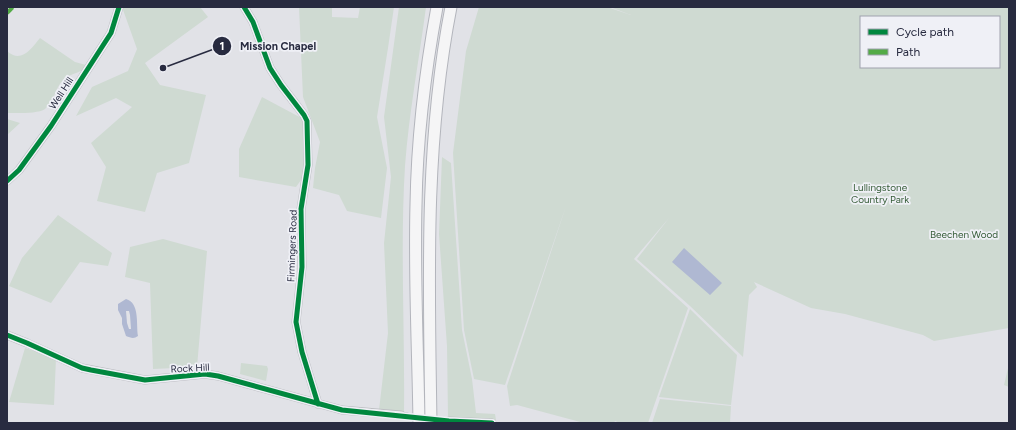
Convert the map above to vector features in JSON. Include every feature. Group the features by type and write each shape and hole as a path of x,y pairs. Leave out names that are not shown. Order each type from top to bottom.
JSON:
{"highway":[{"path":"419,423 416,204 424,92 437,7"},
{"path":"432,423 429,231 432,159 438,87 450,7"},
{"path":"430,355 438,384 444,422"}],"street":[{"name":"Well Hill","path":"7,181 19,170 51,126 111,33 119,7"},
{"name":"Firmingers Road","path":"244,7 253,22 270,68 281,86 304,114 307,122 308,165 301,209 302,267 296,322 302,352 318,404"},
{"name":"Rock Hill","path":"7,336 27,343 82,368 145,380 205,374 218,376 342,410 401,415"},
{"path":"444,422 492,423"}],"green space":[{"path":"122,7 200,7 208,17 145,63 160,85 206,95 189,163 157,173 145,212 97,201 106,167 91,143 132,107 116,98 76,116 92,87 128,71 137,49"},
{"path":"299,7 332,7 332,17 358,18 360,7 394,7 377,117 387,168 381,218 347,211 339,195 313,188 320,142 303,97"},
{"path":"399,7 426,7 405,166 403,228 404,412 379,410 388,333 384,243 391,177 384,117"},
{"path":"479,7 607,7 631,15 610,7 1009,7 1009,328 934,341 923,335 845,314 811,308 754,282 757,287 749,295 743,357 690,306 637,259 669,218 634,259 688,308 648,423 620,423 615,421 614,423 584,423 517,405 510,406 507,386 566,206 505,385 474,379 464,330 453,153 466,51"},
{"path":"40,38 75,62 86,65 83,70 70,75 60,83 50,103 42,111 7,113 7,51 12,55 21,56 25,54"},
{"path":"262,97 307,121 306,173 296,187 239,177 239,149"},
{"path":"7,119 20,123 7,135"},
{"path":"442,157 451,163 462,330 472,379 476,413 495,414 496,420 448,417 447,346 439,234"},
{"path":"58,215 112,253 108,266 80,262 51,303 9,286 22,258"},
{"path":"163,239 207,251 197,367 153,369 150,283 125,277 130,247"},
{"path":"690,309 737,355 731,405 659,397"},
{"path":"25,348 56,358 54,405 9,402"},
{"path":"241,363 267,366 266,381 240,374"},
{"path":"1009,364 1009,387 1004,385"},
{"path":"660,399 731,406 730,423 652,423"}],"water":[{"path":"684,248 722,283 710,295 672,262"},
{"path":"126,299 134,305 137,337 132,338 126,336 122,324 122,318 118,310 118,304","holes":["126,311 129,311 130,315 131,329 129,329 127,323"]}],"tunnel":[{"path":"401,415 449,421"}],"marked path":[{"path":"7,13 13,7"}],"cycle path":[{"path":"7,181 19,170 51,126 111,33 119,7"},
{"path":"244,7 253,22 270,68 307,121 308,165 301,209 302,267 296,322 302,352 318,404"},
{"path":"7,335 82,368 145,380 205,374 218,376 342,410 449,421 492,423"}],"place":[{"name":"Mission Chapel","path":"163,68"}],"park label":[{"name":"Lullingstone Country Park","path":"880,192"},
{"name":"Beechen Wood","path":"964,234"}]}
